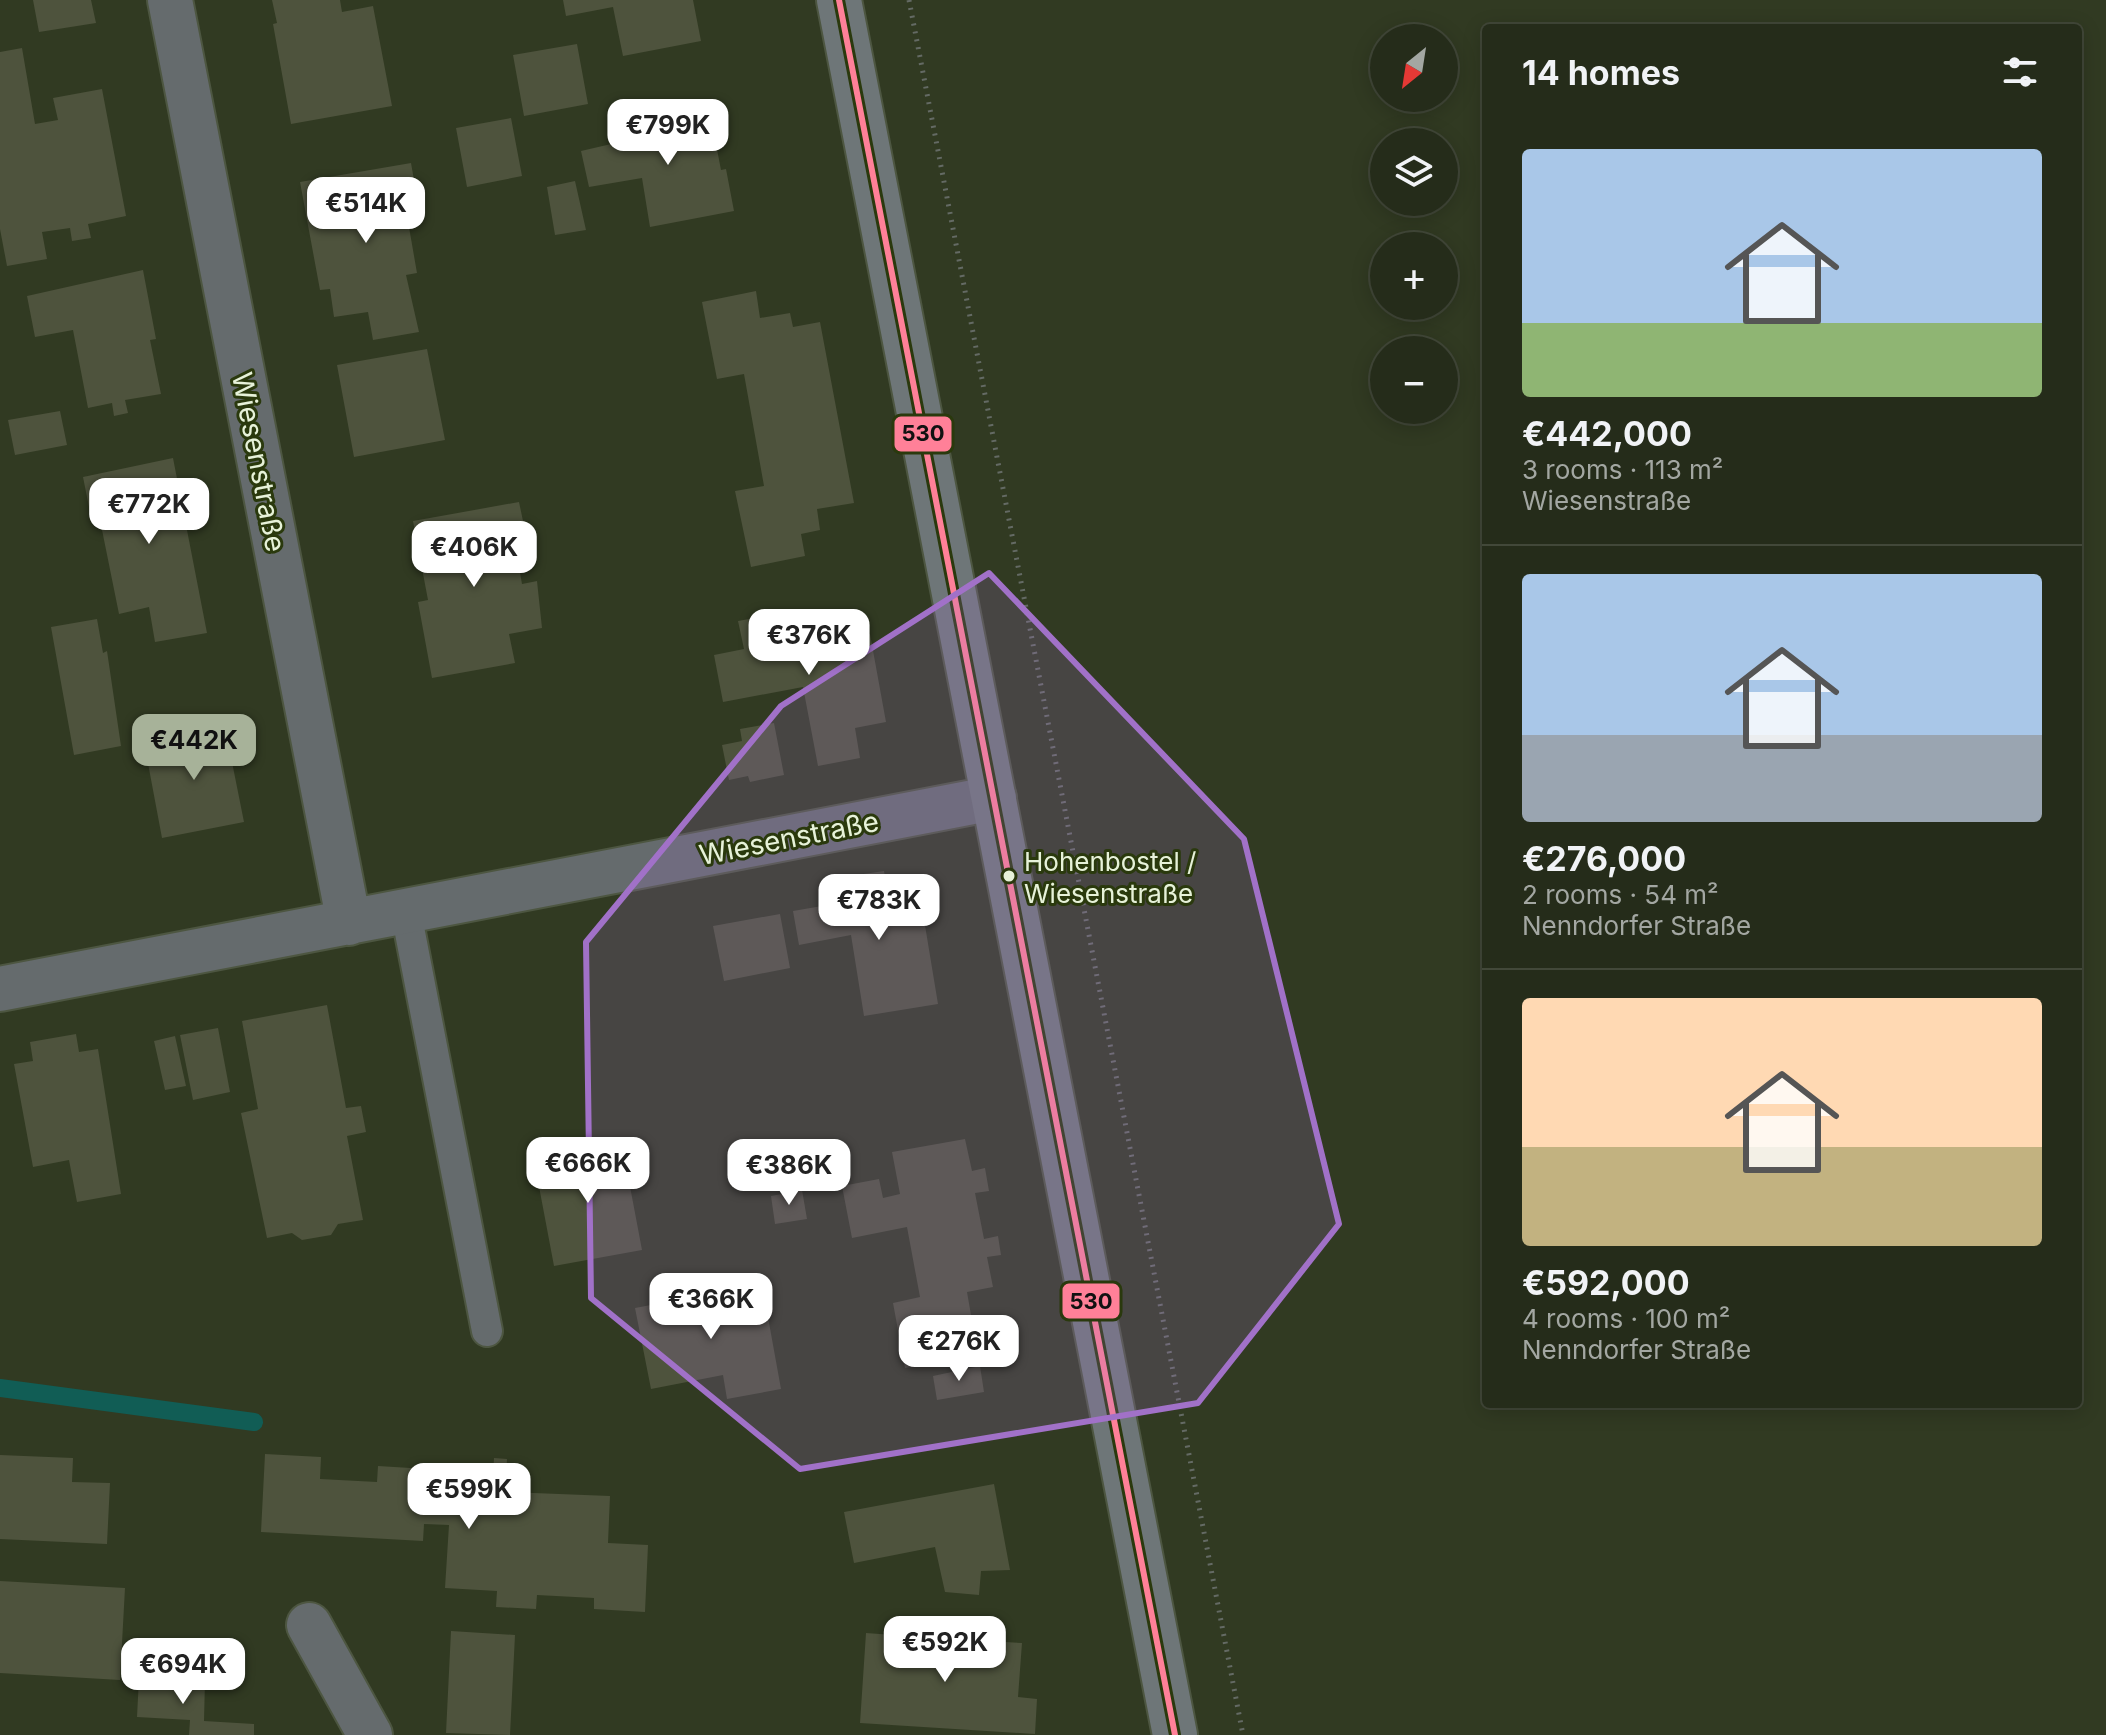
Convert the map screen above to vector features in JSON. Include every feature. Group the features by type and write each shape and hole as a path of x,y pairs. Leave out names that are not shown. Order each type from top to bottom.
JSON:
{"main road":[{"path":"839,0 1175,1735"}],"street":[{"name":"Wiesenstraße","path":"170,0 349,923"},
{"name":"Wiesenstraße","path":"0,989 994,798"},
{"path":"309,1625 370,1735"}],"lane":[{"path":"406,912 487,1331"}],"path":[{"path":"909,0 1243,1735"}],"highlighted area":[{"path":"989,573 1244,839 1339,1224 1198,1403 800,1469 591,1298 586,942 781,706"}],"building":[{"path":"33,0 91,0 96,23 39,32"},
{"path":"272,0 340,0 342,12 373,6 392,106 291,124 273,24 277,23"},
{"path":"563,0 693,0 701,41 623,56 613,7 566,16"},
{"path":"577,44 588,104 524,116 513,55"},
{"path":"22,48 35,124 58,120 53,98 102,89 126,216 88,224 91,238 72,241 70,228 42,232 47,259 7,266 0,229 0,52"},
{"path":"709,108 721,170 726,169 734,211 650,227 642,178 589,187 581,151 637,138 634,122"},
{"path":"511,118 522,176 467,187 456,128"},
{"path":"411,163 419,208 406,210 417,273 406,275 419,332 373,340 368,312 334,317 330,289 320,290 300,182"},
{"path":"575,181 586,230 555,235 547,187"},
{"path":"143,270 156,339 150,340 161,394 125,400 128,413 114,416 112,403 88,408 73,330 35,337 27,296"},
{"path":"756,291 760,318 790,313 793,327 820,322 854,503 817,509 820,530 801,534 805,556 751,567 735,491 764,486 744,374 717,379 702,302"},
{"path":"427,349 445,440 354,457 337,365"},
{"path":"60,411 67,445 15,455 8,420"},
{"path":"173,458 207,633 155,642 149,607 119,614 100,520 92,522 83,477"},
{"path":"519,502 526,535 514,538 522,584 537,581 542,628 509,634 515,663 432,678 418,602 428,600 413,521"},
{"path":"802,609 803,625 840,618 845,638 870,634 886,722 855,728 860,758 818,766 803,687 723,702 714,655 744,649 738,621"},
{"path":"97,619 103,653 107,651 121,746 74,755 51,627"},
{"path":"774,723 784,775 750,782 748,776 729,780 722,745 742,741 740,729"},
{"path":"225,727 244,822 162,838 144,742"},
{"path":"884,871 887,888 918,883 938,1004 864,1016 851,935 799,945 793,911 845,902 845,897 853,896 850,876"},
{"path":"780,914 790,968 724,981 713,926"},
{"path":"327,1005 346,1108 361,1106 366,1132 347,1136 363,1220 338,1224 331,1235 302,1240 292,1233 267,1238 241,1113 258,1109 242,1021"},
{"path":"218,1028 230,1092 193,1100 180,1035"},
{"path":"76,1034 79,1052 98,1049 121,1194 77,1202 69,1160 33,1167 14,1064 33,1061 30,1042"},
{"path":"175,1036 186,1086 165,1090 154,1041"},
{"path":"965,1139 972,1171 985,1168 989,1191 975,1193 984,1239 998,1236 1001,1255 987,1257 993,1287 967,1292 978,1355 905,1368 893,1303 920,1297 907,1227 852,1238 842,1186 879,1179 883,1198 900,1194 892,1152"},
{"path":"622,1144 642,1250 554,1266 534,1160"},
{"path":"802,1190 807,1219 775,1224 771,1196"},
{"path":"762,1284 781,1389 727,1399 723,1375 651,1389 635,1308"},
{"path":"980,1366 984,1392 937,1400 933,1376"},
{"path":"265,1454 321,1457 320,1479 377,1482 378,1466 427,1469 425,1505 450,1506 450,1489 492,1491 494,1458 507,1459 505,1492 610,1496 608,1543 648,1545 645,1612 594,1609 594,1598 537,1595 536,1609 496,1607 497,1591 445,1588 449,1525 424,1524 423,1541 261,1532"},
{"path":"0,1455 73,1458 72,1482 110,1483 107,1544 0,1539"},
{"path":"994,1484 1010,1570 981,1571 979,1595 945,1592 935,1547 854,1563 844,1512"},
{"path":"0,1581 125,1588 120,1680 0,1673"},
{"path":"451,1631 515,1635 510,1735 446,1733"},
{"path":"866,1633 934,1638 933,1633 969,1635 969,1640 1022,1643 1018,1697 1037,1699 1035,1734 860,1723"},
{"path":"139,1678 205,1681 204,1721 254,1724 254,1735 189,1735 190,1720 137,1717"}],"waterway":[{"path":"0,1388 254,1422"}],"transit line":[{"name":"530","path":"839,0 1175,1735"}],"place":[{"name":"Hohenbostel / Wiesenstraße","path":"1009,876"}]}
